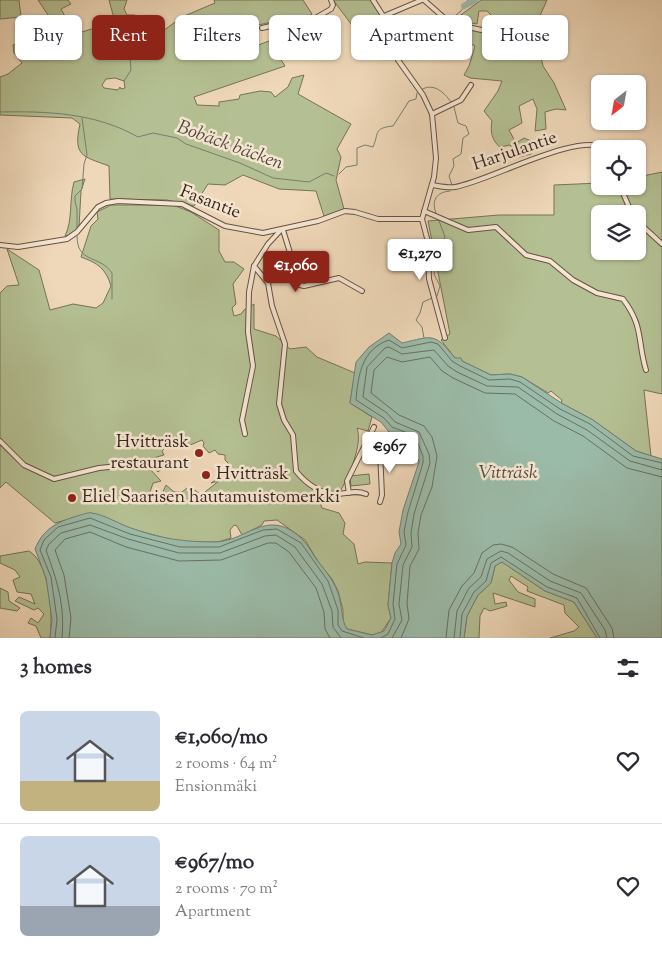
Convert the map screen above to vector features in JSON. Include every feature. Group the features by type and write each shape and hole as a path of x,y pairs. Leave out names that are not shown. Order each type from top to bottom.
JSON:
{"street":[{"path":"262,28 275,25 291,32 331,9 333,5 331,0"},
{"path":"373,0 383,15"},
{"path":"386,15 423,0 450,23 482,30"},
{"path":"398,60 423,95 432,114 436,158 432,185 422,219 428,242 429,279 446,338"},
{"path":"432,114 461,100 470,85"},
{"name":"Harjulantie","path":"432,185 459,186 524,162 586,144 591,144"},
{"name":"Fasantie","path":"0,246 18,247 67,239 77,232 98,207 106,203 118,201 182,204 225,226 264,233 349,211 378,219 422,219"},
{"path":"424,210 468,230 496,226 526,255 550,261 572,280 597,293 623,299 638,323 640,351 646,370"},
{"path":"646,229 662,244"},
{"path":"245,434 242,420 253,366 248,332 249,292 254,266 268,244 281,230 300,285 304,286 339,278 362,291"},
{"path":"264,233 268,244"},
{"path":"254,266 268,283 272,306 284,344 279,404 284,420 292,435 296,472 306,483 330,494 356,492 366,494"},
{"path":"348,493 347,481 374,427"},
{"path":"0,441 24,465 54,479 99,468 147,462"},
{"path":"380,502 382,495 380,451 390,445 403,444 408,447"}],"shaded area":[{"path":"0,0 19,0 21,15 0,19"},
{"path":"38,0 68,0 71,4 61,9 64,15 48,15"},
{"path":"109,0 127,0 124,9 127,15 113,15"},
{"path":"214,0 303,0 312,14 269,15 269,23 259,25 259,15 187,15 215,3"},
{"path":"333,0 373,0 381,15 351,15 351,24"},
{"path":"481,0 547,0 540,15 491,15 487,11 479,11 477,24 472,23 472,15 461,15"},
{"path":"175,22 175,60 259,60 259,45 269,41 269,60 281,60 285,66 194,97 197,105 219,106 219,102 239,99 240,95 260,91 271,92 275,97 288,87 292,78 304,75 298,94 351,124 337,149 341,157 336,180 344,209 324,216 316,191 279,189 243,175 225,185 208,184 194,206 167,200 110,199 109,166 86,157 79,149 78,135 80,124 72,118 0,115 0,77 8,74 22,63 20,60 82,60 82,32 92,29 92,60 165,60 165,30","holes":["115,78 124,81 125,88 121,89 120,87 118,90 104,88 102,85 106,79"]},
{"path":"472,28 482,31 482,60 542,60 543,66 554,83 566,110 556,109 545,112 546,129 535,131 537,109 533,99 519,106 522,123 509,130 516,143 524,138 531,141 531,154 519,157 510,145 500,147 493,139 492,121 484,111 498,91 502,81 470,78 464,75 472,60 475,46 472,44"},
{"path":"662,172 662,394 644,390 651,456 636,451 593,420 561,403 562,400 551,391 548,393 522,377 510,374 491,375 455,358 441,340 450,334 428,221 499,215 554,215 554,185 591,183 591,195 646,195 646,175"},
{"path":"85,179 81,191 79,227 72,235 65,236 69,223 74,182"},
{"path":"111,205 173,205 191,212 219,230 219,251 225,262 234,262 244,269 233,284 236,304 232,308 234,316 241,314 254,304 254,329 276,336 290,349 306,347 317,357 355,373 350,403 372,417 368,431 357,428 357,451 341,490 337,491 338,500 318,497 322,508 339,513 345,523 343,534 354,544 358,564 365,562 392,563 388,605 391,618 381,633 372,635 347,629 343,623 343,610 338,591 332,579 319,563 305,540 277,520 264,521 262,525 242,535 237,526 234,525 230,530 231,538 218,542 180,542 132,529 91,513 55,523 6,482 0,488 0,293 7,286 19,285 7,249 39,270 50,310 73,304 96,308 103,303 111,286 107,275 100,267 81,257 91,226 98,219 97,212","holes":["179,434 188,446 202,440 203,446 209,453 215,450 218,454 225,455 225,460 231,466 227,473 233,480 225,477 216,480 211,483 219,481 201,495 195,490 190,492 187,488 182,492 174,492 166,485 161,496 154,497 150,492 153,483 161,481 149,468 142,470 141,465 146,460 164,455 162,451"]},
{"path":"168,459 170,462 158,472 151,465"},
{"path":"369,474 370,484 351,486 350,476"},
{"path":"29,551 36,557 46,578 51,617 50,638 41,638 36,626 28,623 31,618 38,623 44,614 38,608 34,610 15,601 19,597 35,604 31,594 17,592 13,580 20,577 15,570 0,563 0,556"},
{"path":"502,562 545,591 574,602 597,638 550,638 574,631 579,627 565,613 564,605 527,591 528,587 511,576 509,580 518,592 535,599 535,607 493,593 495,604 506,602 507,606 490,611 484,608 480,616 479,638 464,638 467,616 478,595 491,583 495,566"},
{"path":"0,588 8,592 9,601 20,608 17,611 0,608"}],"water":[{"name":"Vitträsk","path":"389,333 402,343 432,338 442,344 455,358 461,358 462,361 491,375 510,374 522,377 563,404 593,420 636,451 662,459 662,638 597,638 574,602 545,591 502,562 495,566 491,583 478,595 467,616 464,638 50,638 52,620 46,578 35,549 42,536 52,527 70,518 90,513 153,535 194,541 226,541 263,526 282,526 302,538 331,579 339,596 347,629 372,635 384,631 391,618 388,605 392,563 395,553 401,544 399,532 403,510 419,462 412,440 389,432 381,422 350,403 356,362 369,347"}],"waterway":[{"path":"456,15 468,0"},
{"path":"464,6 475,0"},
{"path":"124,81 131,70 130,60"},
{"name":"Bobäck bäcken","path":"421,90 430,87 438,89 451,102"},
{"name":"Bobäck bäcken","path":"339,174 346,167 357,165 357,148 365,145 373,147 379,130 393,126 409,101 416,99 417,93"},
{"name":"Bobäck bäcken","path":"452,185 449,176 454,166 453,159 461,154 463,138 469,134 466,126 458,123 454,107"},
{"name":"Bobäck bäcken","path":"0,112 36,112 71,115 105,123 138,137 153,133 177,138 186,144 240,163 273,178 309,182 326,173 334,176"},
{"path":"77,229 75,196 82,189 84,164 87,155 82,118"},
{"name":"Bobäck bäcken","path":"436,213 434,205 436,198 441,193 450,191"},
{"name":"Bobäck bäcken","path":"437,296 440,286 434,274 445,237 438,218"},
{"path":"77,236 81,251 107,267 112,273 112,299"},
{"name":"Bobäck bäcken","path":"424,338 422,327 416,320 423,302 432,298"}],"place":[{"name":"Hvitträsk restaurant","path":"199,453"},
{"name":"Hvitträsk","path":"206,475"},
{"name":"Eliel Saarisen hautamuistomerkki","path":"72,498"}]}
